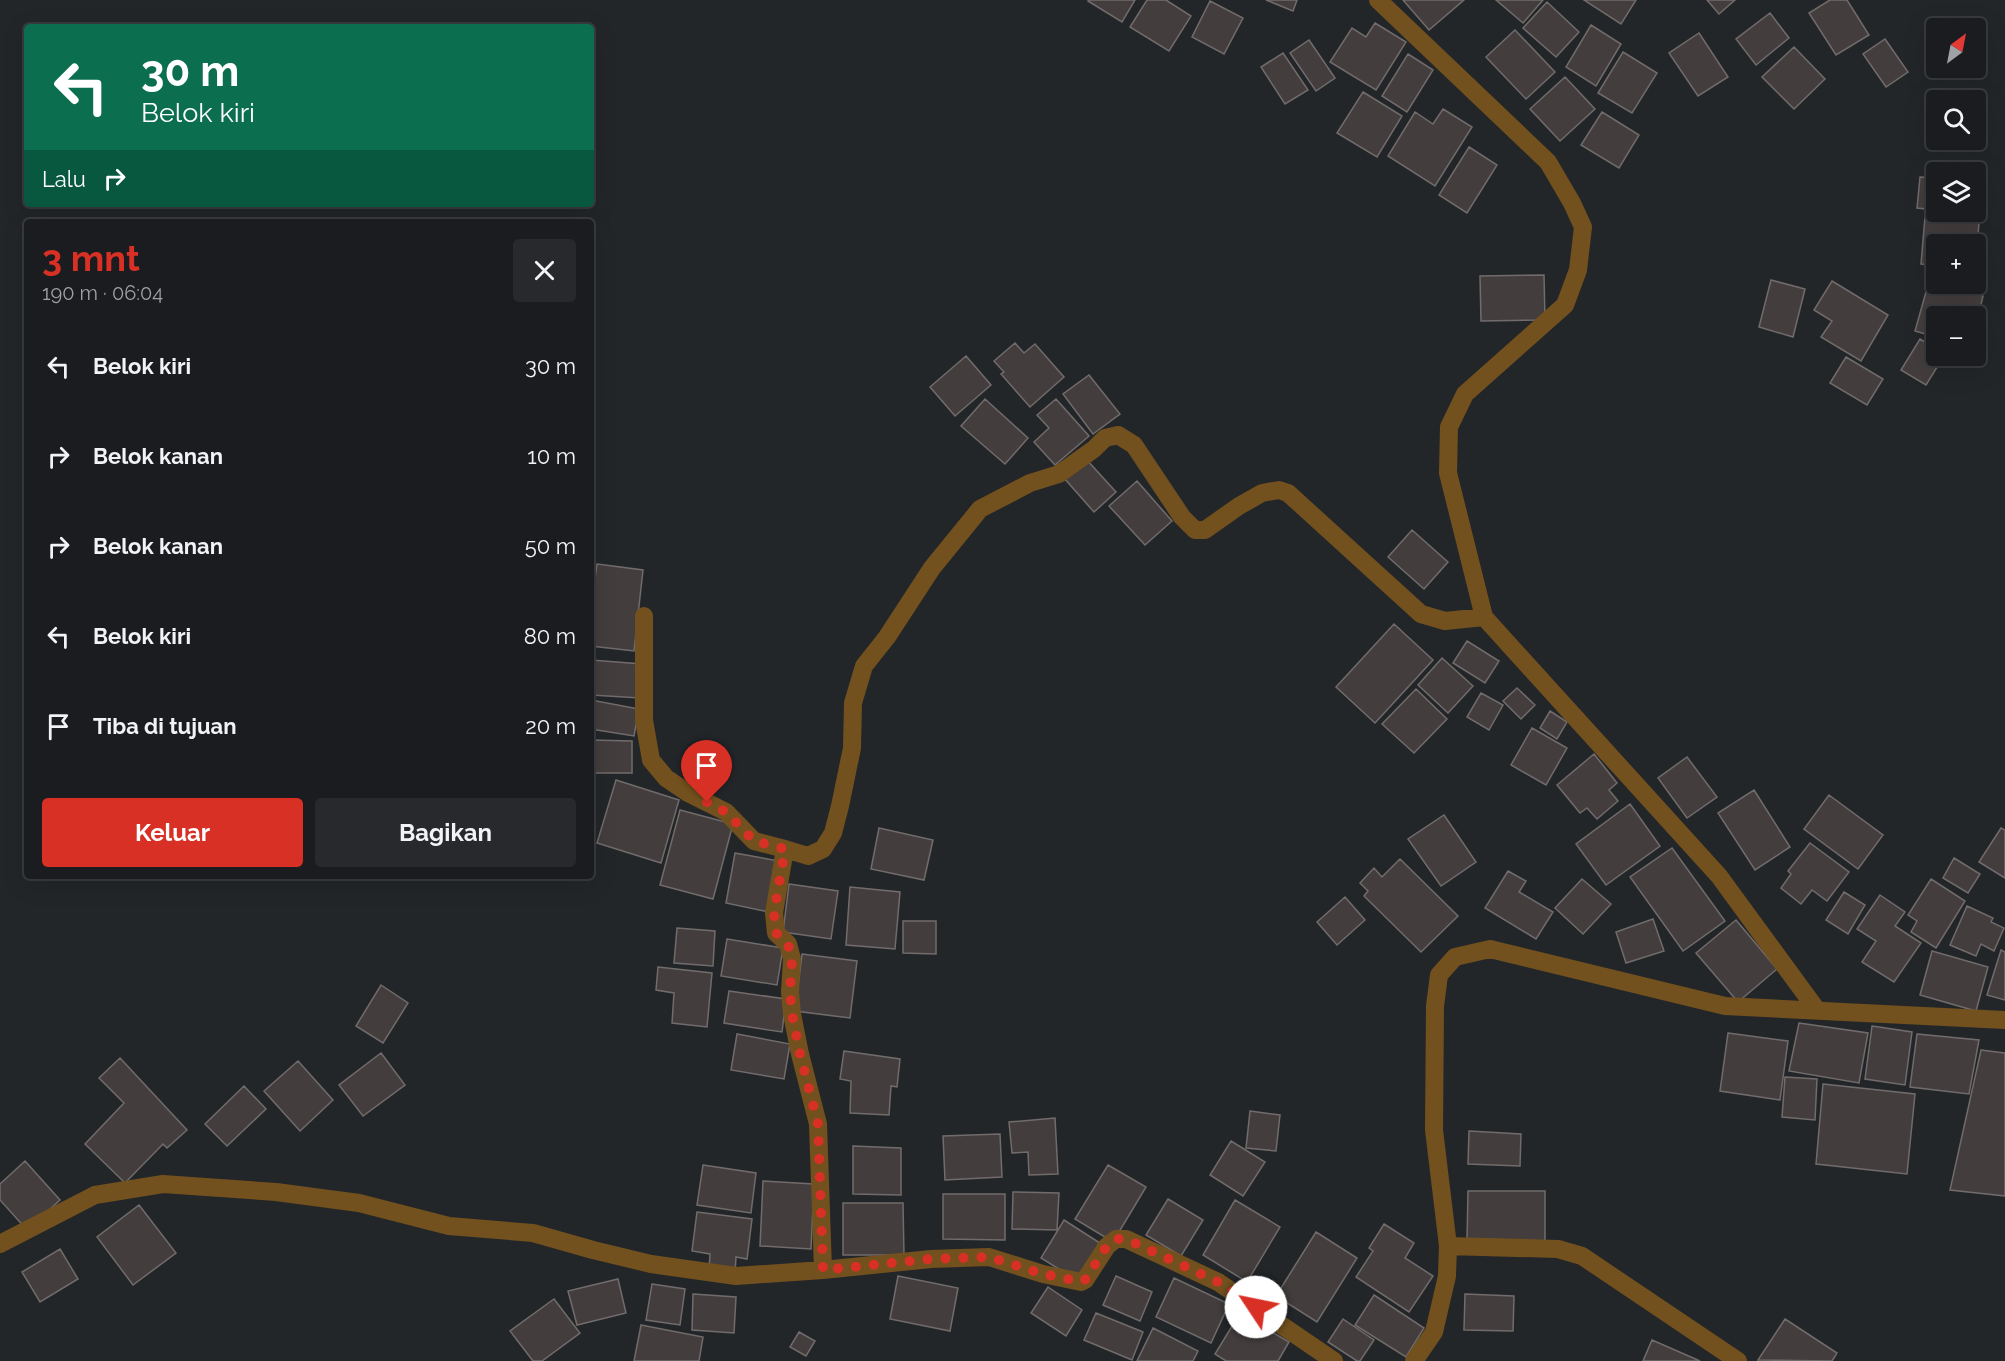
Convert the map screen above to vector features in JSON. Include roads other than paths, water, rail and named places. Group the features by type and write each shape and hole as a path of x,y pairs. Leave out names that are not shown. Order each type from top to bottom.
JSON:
{"street":[{"path":"1378,0 1548,162 1583,227 1578,270 1565,306 1465,394 1449,427 1448,473 1484,617 1719,876 1817,1010"},
{"path":"644,616 644,720 651,760 666,778 726,812 754,841 808,856 823,849 833,833 852,748 853,703 864,666 887,637 932,568 980,509 1030,483 1059,474 1094,449 1105,438 1118,435 1134,445 1182,517 1195,530 1205,530 1262,493 1279,490 1288,493 1421,614 1445,621 1484,617"},
{"path":"785,849 774,913 776,933 788,944 792,959 790,992 792,1014 818,1124 823,1270"},
{"path":"1414,1361 1434,1332 1447,1276 1448,1246 1434,1130 1435,1006 1439,975 1455,957 1490,949 1725,1006 2005,1020"},
{"path":"0,1244 95,1195 163,1184 276,1192 359,1203 449,1226 533,1233 651,1264 736,1276 931,1259 989,1257 1043,1274 1081,1282 1085,1280 1107,1246 1116,1239 1126,1239 1218,1282 1334,1361"},
{"path":"1448,1246 1558,1249 1582,1256 1738,1361"}]}
